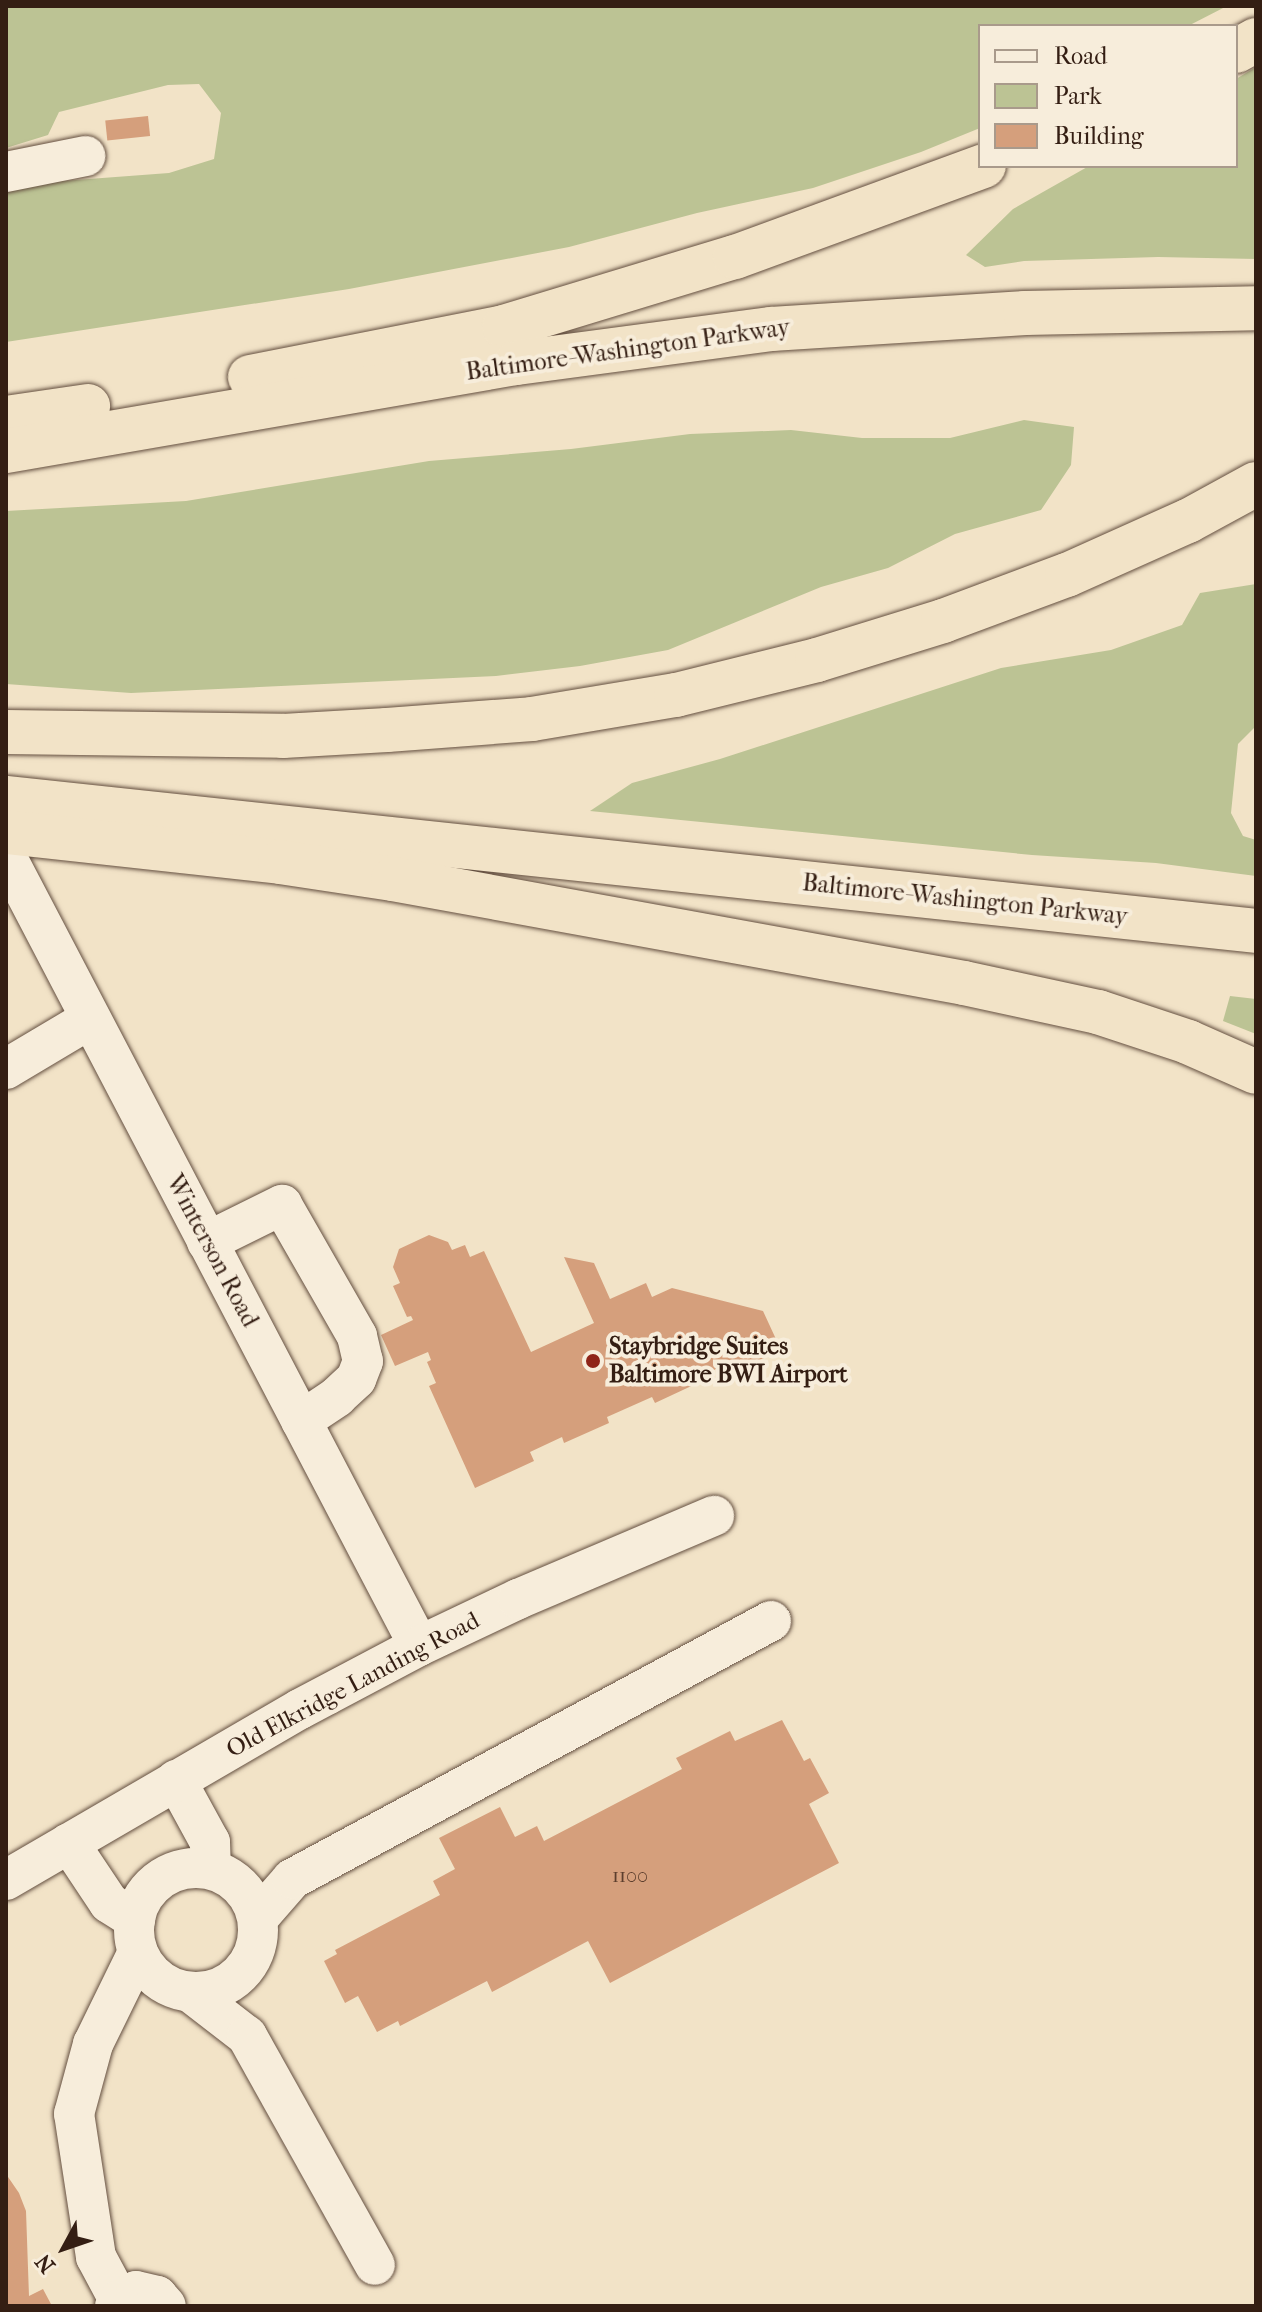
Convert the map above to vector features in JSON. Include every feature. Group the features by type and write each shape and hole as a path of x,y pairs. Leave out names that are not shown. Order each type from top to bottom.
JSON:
{"highway":[{"path":"1238,50 1256,40"},
{"path":"6,418 305,368 504,327 735,257 979,168"},
{"name":"Baltimore-Washington Parkway","path":"6,451 516,363 771,329 1025,313 1256,308"},
{"path":"6,732 283,736 532,719 676,695 817,660 943,621 1067,575 1188,521 1256,484"},
{"name":"Baltimore-Washington Parkway","path":"6,798 1256,931"},
{"path":"6,832 280,862 393,879 964,983 1098,1012 1188,1042 1256,1072"}],"street":[{"path":"6,172 85,156"},
{"name":"Winterson Road","path":"14,871 419,1646"},
{"path":"6,1069 90,1019"},
{"path":"207,1242 282,1205 357,1336 363,1361 356,1379 301,1421"},
{"name":"Old Elkridge Landing Road","path":"6,1880 176,1780 419,1646 544,1588 714,1516"},
{"path":"166,2306 157,2296 136,2291 117,2303 96,2257 74,2114 93,2044 136,1936 140,1902 162,1877 177,1870 236,1891 292,1879 771,1621"},
{"path":"176,1780 236,1891 255,1948 248,1964 247,2036"},
{"path":"69,1843 109,1903 136,1936 151,1972 247,2036 375,2265"},
{"path":"104,2019 182,1990 223,1986 248,1964"}],"green space":[{"path":"6,6 1227,6 1192,24 978,24 978,129 921,152 813,188 697,213 569,247 349,289 6,342 6,189 49,182 169,173 214,159 221,113 199,84 168,85 59,112 48,135 6,148"},
{"path":"1256,67 1256,259 1158,257 1024,261 985,267 966,255 1013,209 1085,168 1238,168 1238,78"},
{"path":"1024,420 1074,427 1071,465 1041,510 955,534 888,568 821,587 668,650 580,666 496,676 131,693 6,684 6,511 186,501 429,461 571,449 690,434 791,430 862,438 950,438"},
{"path":"1256,584 1256,726 1238,744 1231,813 1243,836 1256,840 1256,876 1156,863 1032,855 590,811 632,783 720,759 1001,668 1111,650 1182,625 1200,593"},
{"path":"1230,996 1256,999 1256,1034 1223,1021"}],"building":[{"path":"148,116 150,136 107,140 105,120"},
{"name":"Staybridge Suites Baltimore BWI Airport","path":"429,1235 448,1242 452,1250 465,1245 470,1257 484,1251 531,1352 594,1323 564,1257 594,1263 610,1299 646,1283 652,1297 672,1288 763,1311 781,1350 734,1372 730,1363 698,1377 700,1382 655,1403 652,1397 607,1417 609,1423 564,1443 562,1437 530,1452 534,1461 475,1488 429,1386 436,1383 427,1362 431,1360 428,1352 395,1366 381,1335 413,1320 411,1316 407,1317 393,1286 400,1283 393,1267 399,1249"},
{"path":"782,1720 804,1761 810,1758 829,1793 809,1804 839,1863 610,1983 588,1941 492,1992 487,1981 400,2026 398,2021 377,2032 358,1996 345,2003 324,1961 337,1954 335,1950 440,1895 433,1881 455,1869 439,1838 500,1807 515,1837 537,1826 544,1841 682,1769 676,1758 730,1731 735,1741"},
{"path":"6,2174 19,2193 26,2211 29,2296 43,2289 52,2306 6,2306"}],"place":[{"name":"Staybridge Suites Baltimore BWI Airport","path":"593,1361"}]}
